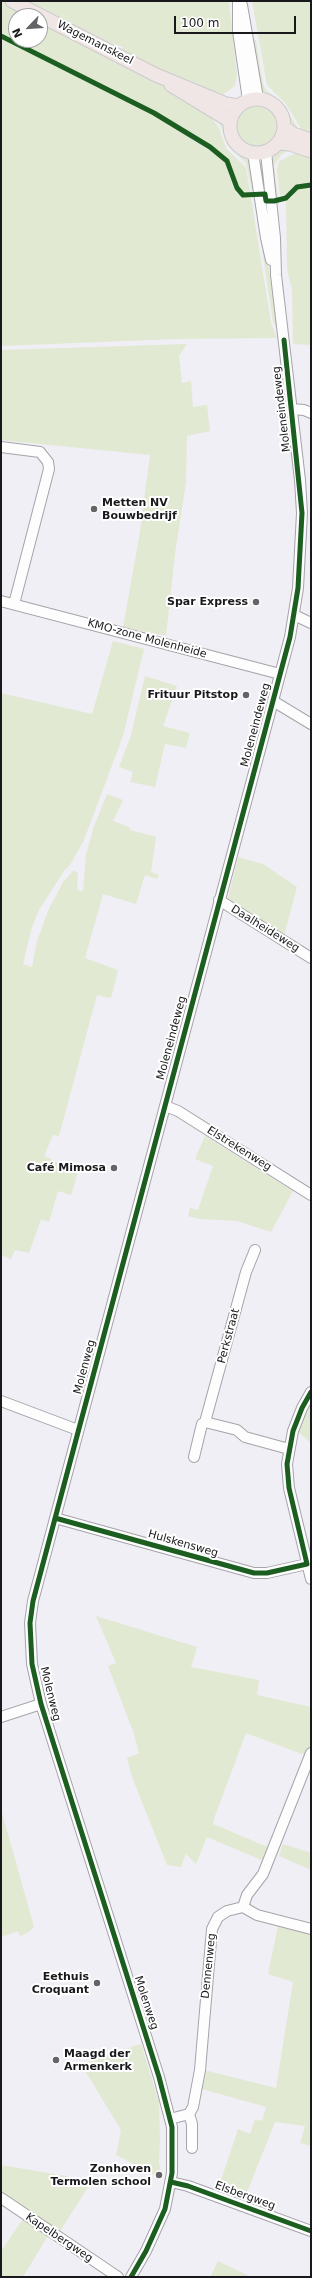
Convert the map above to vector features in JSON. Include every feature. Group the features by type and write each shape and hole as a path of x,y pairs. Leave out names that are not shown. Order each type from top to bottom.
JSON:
{"main road":[{"name":"Wagemanskeel","path":"12,1 156,75 226,104 266,100 277,109 282,117 284,127"},
{"name":"Wagemanskeel","path":"156,75 186,96 230,120"},
{"path":"248,101 230,120 229,128 234,142 243,150 253,154 266,152 279,144 290,144 311,151"},
{"path":"279,144 284,127 293,134 311,140"}],"street":[{"path":"238,1 238,31 248,101"},
{"path":"242,1 248,101"},
{"path":"266,152 275,238 276,275"},
{"path":"253,154 266,238 276,275"},
{"name":"Moleneindeweg","path":"165,1106 280,674 294,615 298,588 302,513 292,409 276,275"},
{"path":"292,409 304,410 311,413"},
{"path":"1,447 34,450 40,452 48,462 49,469 14,604"},
{"name":"KMO-zone Molenheide","path":"1,601 280,674"},
{"path":"294,615 311,623"},
{"path":"273,701 311,724"},
{"name":"Daalheideweg","path":"219,900 311,958"},
{"name":"Elstrekenweg","path":"165,1106 178,1111 311,1195"},
{"name":"Molenweg","path":"131,2277 165,2209 171,2182 173,2147 170,2119 161,2082 40,1704 32,1664 30,1623 32,1601 165,1106"},
{"name":"Perkstraat","path":"194,1457 202,1424 205,1422 246,1272 255,1250"},
{"path":"311,1392 300,1414 289,1449 287,1464 289,1488 311,1579"},
{"path":"1,1401 78,1430"},
{"path":"205,1422 237,1430 245,1437 289,1449"},
{"name":"Hulskensweg","path":"55,1518 248,1572 267,1573 307,1564"},
{"path":"1,1717 40,1704"},
{"path":"311,1753 263,1874 247,1895 243,1907 257,1915 311,1929"},
{"name":"Dennenweg","path":"192,2148 192,2124 189,2114 193,2107 200,2070 212,1929 218,1917 227,1912 243,1907"},
{"path":"170,2119 189,2114"},
{"name":"Elsbergweg","path":"171,2182 188,2186 311,2231"},
{"name":"Kapelbergweg","path":"1,2198 118,2277"}],"green space":[{"path":"1,1 15,8 8,8 8,37 1,33"},
{"path":"27,1 229,1 237,75 235,86 219,97 122,52 123,47 110,43 48,12 48,8 41,8"},
{"path":"252,1 311,1 311,138 303,132 286,104 267,85"},
{"path":"48,24 106,54 115,64 118,60 150,76 210,116 219,128 226,148 246,168 250,192 241,191 229,161 196,135 165,117 30,48 48,48"},
{"path":"1,39 8,42 8,48 19,48 156,116 224,160 236,193 251,198 271,323 277,338 176,339 1,346"},
{"path":"256,40 263,84 266,90 284,105 300,132 287,123 281,107 261,90 252,41"},
{"path":"252,105 260,105 268,108 274,114 277,126 274,138 268,144 260,147 252,147 244,144 238,138 235,130 235,122 238,114 244,108"},
{"path":"213,117 225,123 229,140 237,150 250,159 256,192 252,192 246,163 227,145 221,126"},
{"path":"278,149 293,149 282,154 274,165 278,198 274,199 271,159"},
{"path":"298,150 311,154 311,345 293,344 292,289 287,269 286,200 292,197 297,185 286,196 280,195 277,170 279,161 294,154"},
{"path":"254,196 257,196 279,333 273,322"},
{"path":"187,344 179,356 182,383 191,381 193,407 207,405 210,431 187,436 186,482 175,554 166,636 123,627 139,538 150,455 1,440 1,350"},
{"path":"113,641 144,649 123,736 84,840 70,865 64,871 39,910 32,927 23,964 32,967 37,941 48,911 63,882 74,870 78,874 77,890 83,891 86,855 93,829 107,794 123,800 113,821 129,827 130,830 156,837 151,872 159,875 157,879 145,875 136,904 103,894 85,958 118,970 111,998 97,995 59,1136 53,1135 44,1156 78,1172 71,1195 58,1191 49,1222 41,1219 29,1253 15,1250 11,1259 1,1255 1,693 92,714"},
{"path":"145,676 177,686 163,726 190,733 186,748 165,744 155,787 130,782 133,772 119,767 131,735"},
{"path":"238,857 263,864 297,887 284,936 228,899"},
{"path":"205,1136 293,1191 271,1232 237,1221 200,1219 188,1216 190,1208 198,1210 213,1166 195,1159"},
{"path":"311,1405 311,1443 297,1431"},
{"path":"96,1616 197,1647 191,1667 259,1680 257,1695 311,1707 311,1744 307,1756 246,1733 215,1816 213,1824 270,1848 264,1861 207,1837 196,1864 186,1854 181,1867 167,1865 132,1777 127,1758 139,1753 133,1731 108,1666 116,1663"},
{"path":"1,1809 34,1927 29,1932 20,1936 18,1931 1,1937"},
{"path":"283,1844 311,1853 311,1870 279,1856"},
{"path":"278,1926 311,1933 311,2146 300,2143 305,2126 275,2122 244,2200 217,2192 238,2129 250,2134 255,2119 262,2121 266,2107 202,2089 204,2070 276,2088 293,1982 268,1974"},
{"path":"141,2044 159,2102 159,2161 162,2179 116,2155 121,2130 81,2064"},
{"path":"1,2165 66,2176 88,2187 59,2233 1,2193"},
{"path":"23,2219 49,2234 23,2277 1,2277 1,2251"},
{"path":"218,2261 251,2277 210,2277"}],"cycle path":[{"path":"1,36 154,113 210,147 227,161 237,188 243,195 265,194 266,201 274,201 286,198 297,187 311,185"},
{"path":"131,2277 146,2251 165,2209 172,2173 172,2127 159,2077 41,1704 32,1664 30,1623 33,1601 290,637 298,588 302,513 284,340"},
{"path":"55,1518 254,1573 267,1573 307,1564 289,1488 287,1464 293,1431 302,1408 311,1392"},
{"path":"171,2182 188,2186 311,2231"}],"place":[{"name":"Metten NV Bouwbedrijf","path":"94,509"},
{"name":"Spar Express","path":"256,602"},
{"name":"Frituur Pitstop","path":"246,695"},
{"name":"Café Mimosa","path":"114,1168"},
{"name":"Eethuis Croquant","path":"97,1983"},
{"name":"Maagd der Armenkerk","path":"56,2060"},
{"name":"Zonhoven Termolen school","path":"159,2175"}]}
